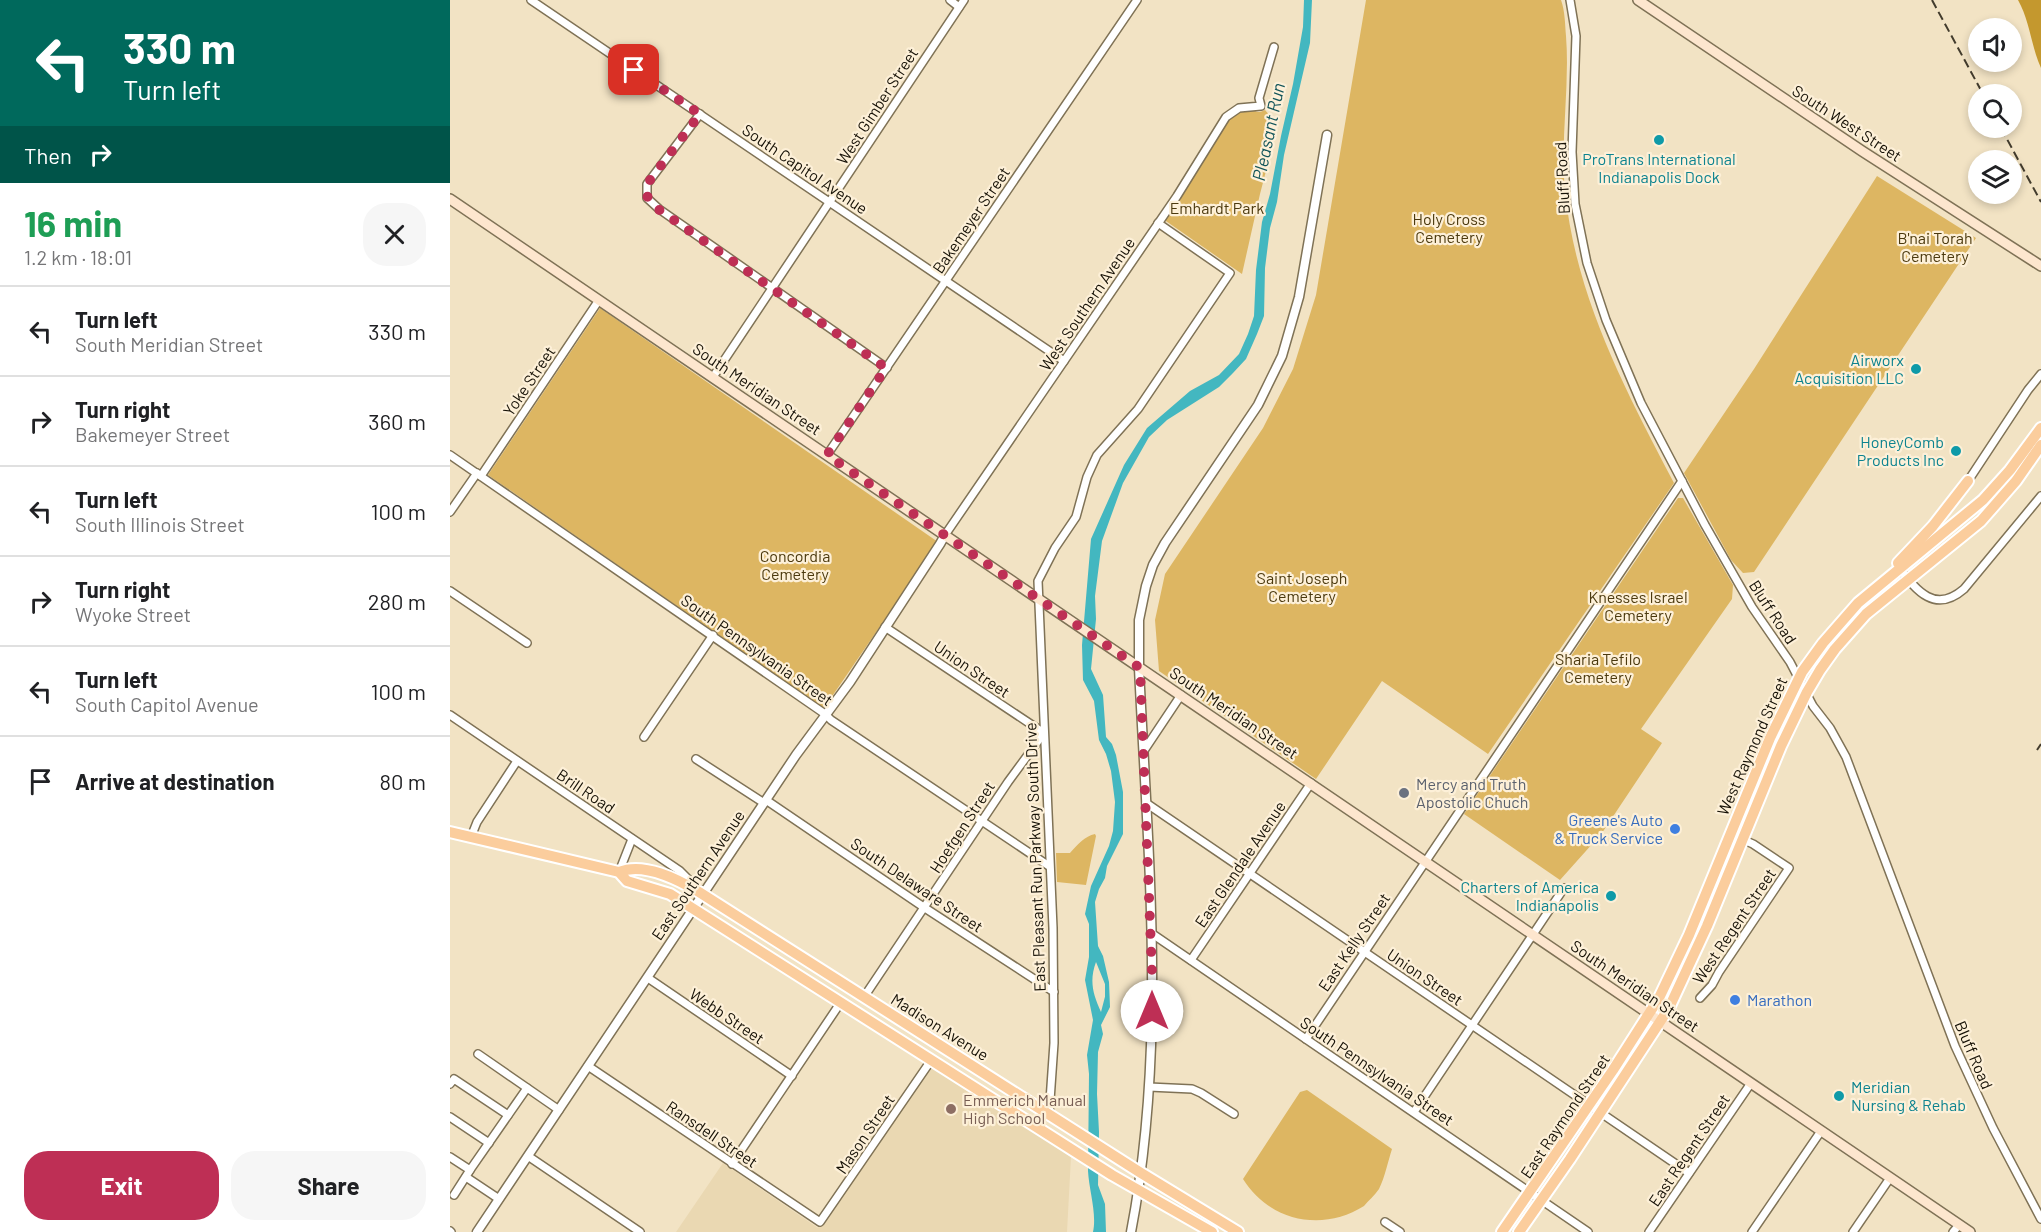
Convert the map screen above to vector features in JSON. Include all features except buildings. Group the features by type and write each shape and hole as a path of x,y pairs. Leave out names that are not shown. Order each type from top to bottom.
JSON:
{"main road":[{"name":"South West Street","path":"1638,0 1862,151 2041,266"},
{"name":"South Meridian Street","path":"450,199 1751,1083 1890,1178 1956,1228 1970,1232"},
{"name":"West Raymond Street","path":"1649,1014 1677,963 1770,738 1799,677 1834,629 1878,585 1957,524 1983,500 2010,470 2041,428"},
{"name":"West Raymond Street","path":"1660,1022 1688,969 1781,746 1807,692 1835,649 1879,602 1981,521 2011,487 2041,445"},
{"path":"1878,585 1925,535 1968,481"},
{"name":"Madison Avenue","path":"450,832 619,872 627,881 670,894 1112,1175 1139,1188 1212,1232"},
{"name":"Madison Avenue","path":"619,872 631,867 652,872 678,880 703,894 1074,1131 1238,1232"},
{"name":"East Raymond Street","path":"1502,1232 1590,1105 1649,1014"},
{"name":"East Raymond Street","path":"1519,1232 1660,1022"}],"street":[{"name":"South Capitol Avenue","path":"531,0 1064,361"},
{"path":"950,0 962,3"},
{"name":"Bakemeyer Street","path":"827,455 1137,0"},
{"name":"Bluff Road","path":"1570,0 1576,36 1573,174 1575,204 1591,276 1613,339 1638,396 1682,482 1741,588 1799,677 1813,706 1830,728 1846,757 1955,1046 1993,1128 2041,1219"},
{"name":"West Gimber Street","path":"712,377 773,289 962,3"},
{"name":"West Southern Avenue","path":"945,535 1158,223 1226,117 1239,108 1261,106 1259,98 1274,47"},
{"path":"700,114 647,184 647,198 658,209 886,368"},
{"path":"1131,1232 1141,1173 1149,1087 1152,1002 1140,668 1141,604 1154,565 1166,543 1258,405 1282,356 1297,303 1327,135"},
{"name":"East Pleasant Run Parkway South Drive","path":"1049,1115 1053,1063 1054,992 1038,581 1076,517 1088,473 1097,455 1142,404 1230,273 1158,223"},
{"name":"Yoke Street","path":"450,512 479,475 599,300"},
{"path":"1968,481 2028,390 2040,378"},
{"name":"South Pennsylvania Street","path":"450,455 713,635 831,720 1049,866"},
{"name":"East Kelly Street","path":"1306,1039 1682,482"},
{"path":"1899,568 1922,595 1930,599 1944,599 1958,593 2041,496"},
{"name":"East Southern Avenue","path":"477,1232 765,801 850,682 945,535"},
{"path":"450,591 527,643"},
{"name":"Union Street","path":"885,627 1044,733"},
{"path":"644,737 713,635"},
{"path":"1143,752 1181,695"},
{"name":"Brill Road","path":"450,715 681,871 703,894"},
{"name":"Hoefgen Street","path":"864,997 1037,740 1044,733"},
{"name":"South Delaware Street","path":"696,759 765,801 1054,992"},
{"path":"471,837 477,822 517,761"},
{"name":"East Glendale Avenue","path":"1191,960 1311,783"},
{"name":"Union Street","path":"1146,803 1689,1173"},
{"path":"1730,834 1742,840"},
{"path":"619,872 632,839"},
{"name":"West Regent Street","path":"1700,998 1712,986 1789,868 1761,849 1742,840"},
{"path":"1414,1112 1564,888"},
{"name":"South Pennsylvania Street","path":"1151,933 1588,1232"},
{"name":"Webb Street","path":"648,978 792,1076"},
{"path":"732,1164 841,1002"},
{"path":"478,1054 559,1110"},
{"name":"Mason Street","path":"820,1222 932,1059"},
{"name":"Ransdell Street","path":"588,1066 820,1222"},
{"path":"450,1084 454,1079 508,1115"},
{"name":"East Regent Street","path":"1649,1232 1751,1083"},
{"path":"1149,1087 1196,1091 1234,1114"},
{"path":"454,1195 527,1088"},
{"path":"450,1117 489,1143"},
{"path":"1752,1232 1821,1131"},
{"path":"528,1156 640,1232"},
{"path":"450,1157 499,1199"},
{"path":"1853,1232 1890,1178"},
{"path":"1385,1222 1400,1232"}],"shaded area":[{"path":"2018,0 2041,0 2041,68 2025,16"},
{"name":"Emmerich Manual High School","path":"933,1062 1071,1157 1067,1232 676,1232 723,1163 818,1228"}],"green space":[{"name":"Holy Cross Cemetery","path":"1366,0 1561,0 1565,18 1567,55 1565,191 1580,269 1605,342 1674,483 1488,754 1382,681 1316,779 1159,671 1155,620 1165,574 1263,428 1293,369 1316,295"},
{"name":"Emhardt Park","path":"1252,108 1258,112 1265,110 1271,117 1274,140 1242,274 1163,219 1224,123 1235,111"},
{"name":"B'nai Torah Cemetery","path":"1877,176 1976,238 1754,572 1743,573 1731,560 1684,473 1754,369"},
{"name":"Concordia Cemetery","path":"600,308 938,542 824,708 488,475"},
{"path":"1678,498 1683,498 1733,585 1732,599 1641,729 1662,743 1602,833 1560,880 1464,814"},
{"path":"1095,834 1086,885 1057,882 1056,853 1070,853 1078,844"},
{"path":"1307,1090 1392,1149 1376,1193 1364,1206 1332,1219 1298,1218 1282,1213 1254,1194 1243,1179 1300,1092"}],"water":[{"name":"Pleasant Run","path":"1304,0 1312,0 1310,43 1270,228 1265,268 1264,316 1257,334 1246,359 1219,387 1167,420 1149,437 1123,483 1102,541 1095,596 1096,619 1091,669 1103,695 1106,737 1112,744 1116,755 1123,792 1123,834 1107,866 1105,878 1095,902 1098,946 1103,956 1109,982 1110,1007 1101,1025 1103,1034 1098,1052 1097,1094 1098,1185 1105,1204 1106,1232 1093,1232 1088,1171 1089,1074 1087,1055 1093,1020 1085,980 1089,957 1089,924 1085,914 1091,886 1109,846 1113,831 1115,802 1111,771 1099,740 1094,701 1083,680 1082,645 1091,539 1124,465 1147,428 1190,391 1219,375 1239,354 1248,334 1254,316 1256,270 1262,222 1270,194 1303,27","holes":["1096,962 1107,989 1101,1012 1093,987"]}],"waterway":[{"name":"Pleasant Run","path":"1106,983 1106,999"}],"railway":[{"path":"1932,0 1978,84"},
{"path":"2006,138 2041,202"},
{"path":"2037,750 2041,744"}],"place":[{"name":"ProTrans International Indianapolis Dock","path":"1659,140"},
{"name":"Airworx Acquisition LLC","path":"1916,369"},
{"name":"HoneyComb Products Inc","path":"1956,451"},
{"name":"Mercy and Truth Apostolic Chuch","path":"1404,793"},
{"name":"Greene's Auto & Truck Service","path":"1675,829"},
{"name":"Charters of America Indianapolis","path":"1611,896"},
{"name":"Marathon","path":"1735,1000"},
{"name":"Meridian Nursing & Rehab","path":"1839,1096"},
{"name":"Emmerich Manual High School","path":"951,1109"}],"route":[{"path":"634,70 700,114 647,184 647,198 658,209 886,368 827,455 1140,668 1152,1011"}],"park label":[{"name":"Saint Joseph Cemetery","path":"1302,587"},
{"name":"Knesses Israel Cemetery","path":"1638,606"},
{"name":"Sharia Tefilo Cemetery","path":"1598,668"}]}
